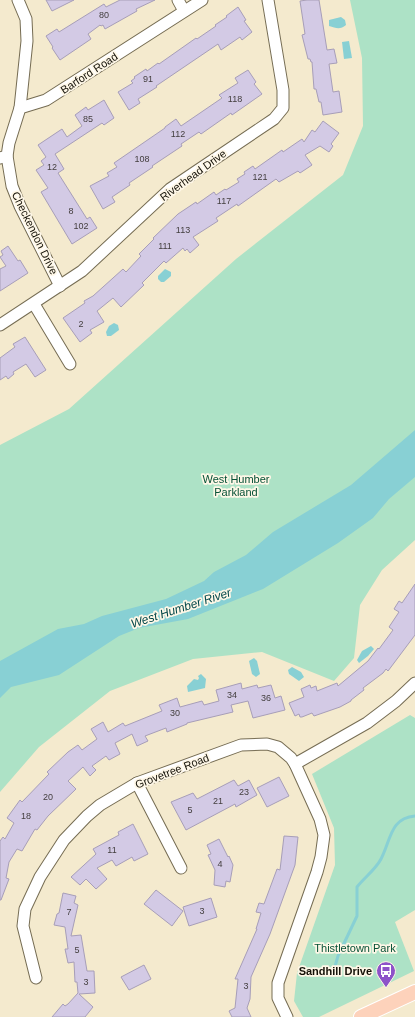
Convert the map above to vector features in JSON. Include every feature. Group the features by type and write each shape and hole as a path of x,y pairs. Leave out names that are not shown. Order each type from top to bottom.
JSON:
{"main road":[{"path":"360,1017 415,992"}],"street":[{"path":"4,157 20,108 27,41 26,19 18,0"},
{"path":"178,0 184,12"},
{"name":"Barford Road","path":"20,108 46,100 202,0"},
{"name":"Riverhead Drive","path":"0,325 82,271 170,189 274,119 283,108 283,90 268,0"},
{"name":"Checkendon Drive","path":"4,157 12,186 20,206 60,286"},
{"path":"34,304 70,364"},
{"path":"287,1017 278,998 278,983 318,869 324,835 318,813 295,764 366,723 396,701 415,683"},
{"name":"Grovetree Road","path":"36,978 23,926 25,909 33,892 64,840 100,806 137,783 241,745 267,744 278,747 291,758 295,764"},
{"path":"137,783 181,868"}],"green space":[{"name":"West Humber Parkland","path":"350,0 415,0 415,540 382,570 360,605 354,658 334,681 262,652 193,659 110,691 39,747 0,792 0,445 69,409 236,259 343,175 363,126 362,58"},
{"name":"Thistletown Park","path":"410,715 415,718 415,910 395,922 414,971 319,1017 303,1017 294,1001 297,973 335,865 334,828 312,774"}],"water":[{"path":"341,17 345,20 346,25 344,27 336,28 329,26 329,20"},
{"path":"349,41 352,58 344,59 342,42"},
{"path":"165,269 171,272 171,276 164,282 161,282 158,279 158,276"},
{"path":"114,323 118,325 119,330 111,336 107,336 106,332 109,326"},
{"name":"West Humber River","path":"415,430 415,477 389,499 373,518 338,543 263,589 188,619 139,628 119,636 59,675 11,687 0,698 0,661 58,629 84,624 102,616 166,599 204,581 214,572 246,555 273,532 351,485"},
{"path":"371,646 374,649 359,663 357,660 362,651"},
{"path":"254,658 257,661 260,674 256,677 252,674 249,661"},
{"path":"292,667 301,672 304,677 299,681 289,674 288,670"},
{"path":"201,674 206,679 205,688 188,692 187,686 194,679 198,680 198,676"}],"building":[{"path":"46,0 74,0 52,11"},
{"path":"120,0 155,0 136,9 137,11 105,29 103,25 100,25 88,34 91,39 60,60 46,36 57,29 59,32 104,4 106,7"},
{"path":"319,0 327,50 334,49 337,63 329,64 333,92 339,91 342,112 323,115 321,102 319,102 316,89 314,89 312,62 308,59 302,35 305,34 300,1"},
{"path":"238,7 246,20 244,21 252,32 242,40 240,37 221,50 218,44 138,99 140,103 129,110 118,92 133,83 131,81 135,78 134,77 146,69 147,71 158,63 159,64 196,38 197,39 216,26 215,25"},
{"path":"248,70 256,82 254,84 262,94 232,115 231,113 201,134 199,132 181,144 182,146 152,166 153,167 129,183 130,185 112,197 115,202 103,209 90,186 109,176 107,173 117,167 114,163 176,119 181,126 222,98 219,95 238,83 235,78"},
{"path":"104,100 114,118 104,125 102,123 55,154 64,169 58,173 87,219 90,217 97,228 72,244 41,192 48,188 36,170 44,165 41,161 46,157 38,145 62,129 67,137 82,126 75,115 86,107 88,110"},
{"path":"323,121 339,133 331,144 333,146 329,152 320,146 305,155 312,165 300,173 298,171 279,182 276,179 238,206 237,204 216,218 218,221 193,237 199,245 190,253 187,249 185,251 183,248 166,263 164,261 142,283 144,285 121,307 113,298 97,311 104,322 90,330 92,333 80,342 63,318 85,303 84,301 93,296 123,269 126,272 141,256 139,254 154,239 153,238 178,214 196,202 197,204 214,192 216,195 239,182 237,179 253,166 255,169 282,150 283,152 302,139 304,142 312,130 315,132"},
{"path":"8,246 18,261 20,260 28,273 0,291 0,269 6,266 0,257 3,255 1,251"},
{"path":"25,337 46,370 35,377 26,364 13,372 14,374 8,379 6,376 0,380 0,358 15,347 13,344"},
{"path":"415,584 415,635 388,671 386,669 363,688 364,690 351,701 340,707 314,716 312,713 302,717 300,717 299,714 295,716 289,703 304,697 301,689 310,685 311,688 316,686 317,691 337,683 338,686 368,661 378,648 379,649 393,630 389,627 399,612 394,609 399,601 402,603"},
{"path":"241,683 242,689 257,685 258,688 271,685 275,698 281,696 285,710 253,718 248,701 231,705 233,712 187,723 167,732 166,728 145,736 148,741 137,746 132,734 115,743 120,754 109,760 106,756 92,766 96,770 90,776 83,767 68,781 76,789 48,816 37,830 35,829 22,851 17,849 9,862 6,878 9,879 0,900 0,841 3,837 5,839 14,823 7,818 20,800 22,802 49,774 47,772 68,752 78,745 82,750 97,739 91,729 103,722 108,732 123,723 125,726 162,711 159,705 177,698 180,707 202,701 204,705 219,701 216,690"},
{"path":"279,777 289,796 267,807 257,788"},
{"path":"234,780 238,786 249,780 257,795 236,807 235,804 186,830 171,802 193,793 197,799"},
{"path":"133,824 148,854 134,861 132,857 116,866 112,860 97,868 107,879 96,889 86,879 80,885 71,877 96,854 93,849 119,835 118,832"},
{"path":"284,836 298,837 295,865 270,934 251,977 250,999 247,1008 251,1017 232,1017 229,1011 235,1008 238,979 235,979 257,929 261,913 256,912 259,903 264,904 277,869 280,870"},
{"path":"219,839 233,865 230,882 226,881 225,887 214,885 215,870 208,855 211,854 207,845"},
{"path":"156,890 183,911 172,926 144,904"},
{"path":"63,893 76,896 74,903 78,905 71,936 81,935 87,971 94,971 95,993 79,994 93,1007 85,1017 52,1017 63,1004 65,1006 68,1004 78,993 77,982 75,982 74,962 68,963 65,949 68,949 65,927 54,925 57,914 59,913"},
{"path":"211,898 217,917 189,926 183,907"},
{"path":"144,965 151,979 129,990 121,977"}],"waterway":[{"path":"334,970 338,956 357,916 357,887 379,863 392,831 396,825 407,818 415,816"}],"place":[{"name":"Sandhill Drive","path":"386,988"}]}
